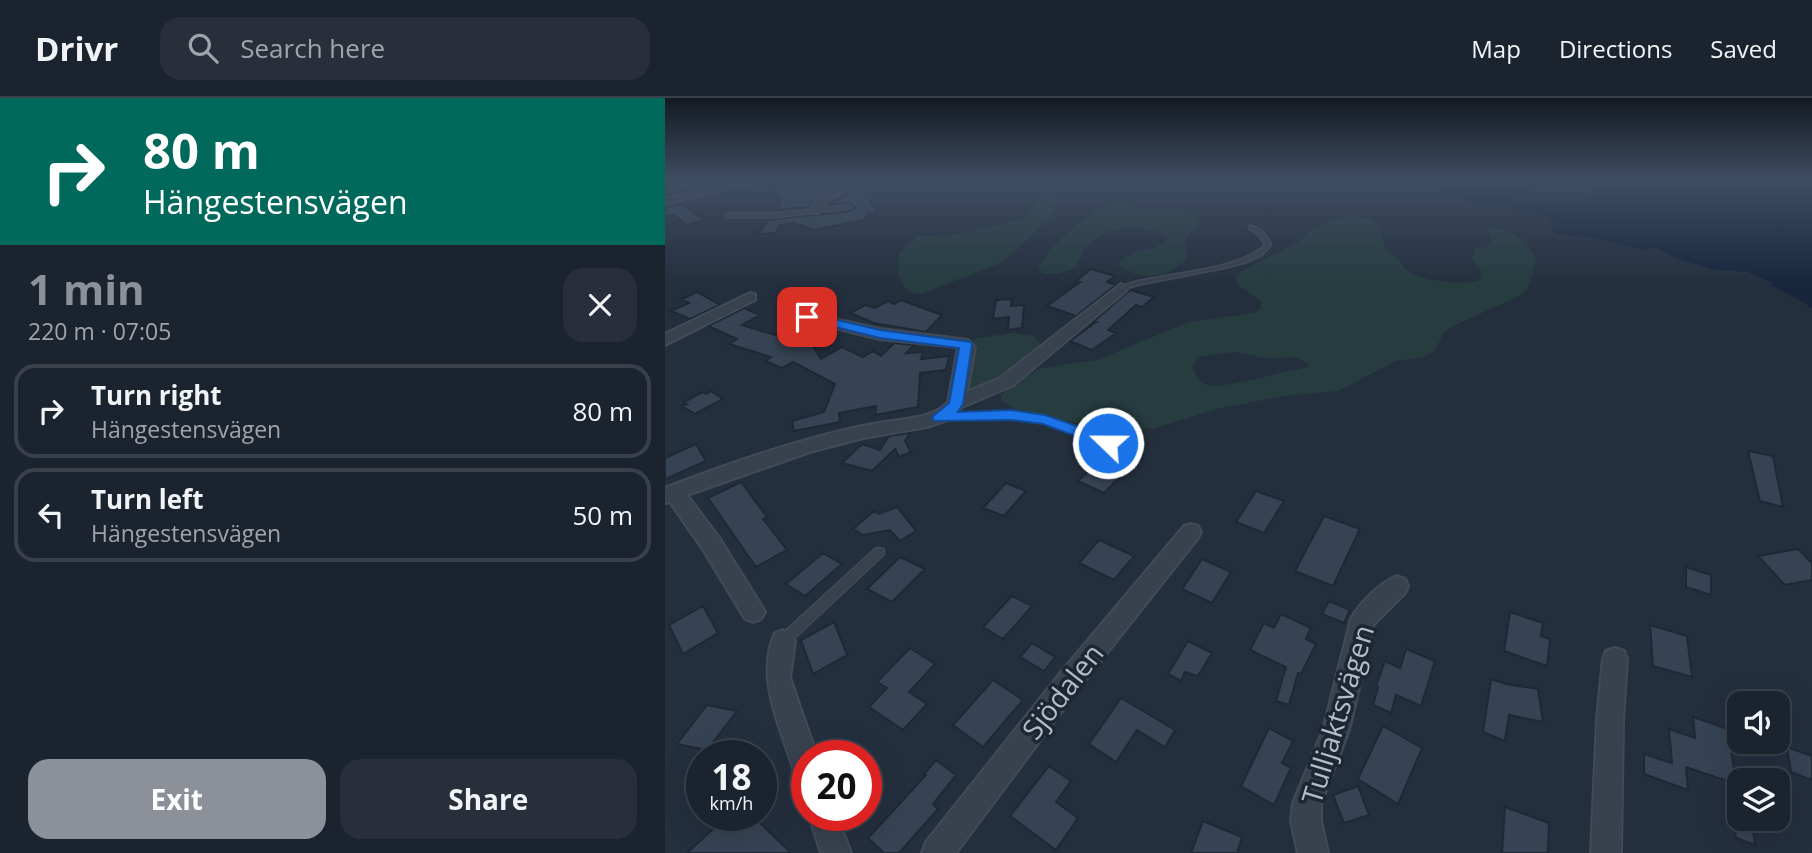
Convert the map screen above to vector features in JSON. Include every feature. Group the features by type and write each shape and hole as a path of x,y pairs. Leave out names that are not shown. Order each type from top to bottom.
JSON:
{"street":[{"path":"956,404 1006,382 1121,288"},
{"path":"665,340 750,297"},
{"path":"753,612 712,545 670,495 809,445 939,417 952,410 956,404 967,348 963,343 880,334 807,317"},
{"name":"Sjödalen","path":"937,853 1071,679 1191,532"},
{"name":"Tulljaktsvägen","path":"1313,853 1306,821 1307,803 1336,730 1363,619 1397,586"},
{"path":"783,641 778,678 798,740"},
{"path":"1606,853 1610,719 1615,659"},
{"path":"828,831 836,853"}],"lane":[{"path":"1121,288 1247,261 1265,251 1268,245 1263,236 1251,227"},
{"path":"939,417 1011,415 1045,420 1131,451"},
{"path":"783,641 879,552"}],"green space":[{"path":"1026,215 1052,215 1001,263 921,294 906,291 898,274 899,253 917,236 954,235 1020,220"},
{"path":"1091,215 1195,215 1200,221 1185,240 1187,258 1165,273 1147,276 1120,267 1119,262 1134,252 1153,248 1167,241 1167,237 1158,233 1125,229 1093,240 1084,250 1076,268 1057,274 1043,274 1038,268 1044,259 1062,238"},
{"path":"1349,217 1367,218 1379,228 1385,249 1408,271 1423,278 1468,282 1482,278 1479,266 1472,259 1475,249 1485,247 1492,241 1491,229 1505,230 1520,238 1534,255 1535,265 1528,289 1517,297 1451,327 1444,332 1435,351 1424,357 1396,361 1338,391 1284,396 1221,408 1155,428 1111,430 1017,410 1002,401 1001,395 1013,384 1042,368 1097,360 1189,322 1254,313 1261,308 1261,301 1238,285 1235,277 1300,241 1312,229","holes":["1236,352 1269,359 1295,357 1309,364 1308,367 1216,386 1202,382 1193,368 1197,357"]},
{"path":"1012,333 1034,336 1041,345 1008,373 962,396 973,341"}],"water":[{"path":"1541,215 1812,215 1812,308 1770,284 1773,283 1748,272 1711,269 1675,258 1656,248 1649,248 1647,251 1593,238 1556,234 1552,230 1553,222"}],"building":[{"path":"674,215 697,215 704,220 687,225"},
{"path":"812,215 866,215 864,220 814,230 794,223 780,225 775,233 758,234 768,220"},
{"path":"1091,269 1115,276 1107,282 1116,285 1076,316 1047,306 1080,282 1076,281"},
{"path":"1130,290 1154,297 1142,307 1136,305 1108,330 1116,333 1092,350 1070,341 1096,322 1093,322"},
{"path":"697,292 720,305 690,319 671,311 689,303 682,299"},
{"path":"1012,299 1011,306 1024,305 1022,328 1008,330 1009,317 993,319 996,300"},
{"path":"901,300 942,315 926,332 874,323 850,313 865,305 875,308 888,301 894,304"},
{"path":"744,308 760,315 742,325 798,342 807,336 821,359 842,347 863,357 873,351 881,356 894,343 914,345 906,353 923,352 921,359 949,356 946,370 920,373 918,407 875,415 876,406 839,413 840,422 794,431 792,421 824,412 835,384 793,362 782,368 765,361 771,357 729,344 737,339 708,326"},
{"path":"711,391 723,399 695,414 682,406 687,404 684,402 703,392 706,394"},
{"path":"910,433 905,441 911,452 899,457 895,449 872,471 842,463 862,444 880,450 889,436"},
{"path":"696,444 706,461 665,479 665,458"},
{"path":"1748,451 1773,456 1783,507 1760,501"},
{"path":"1105,460 1127,470 1104,493 1078,481 1094,466 1097,467"},
{"path":"741,482 767,517 763,519 787,550 756,567 708,498"},
{"path":"1006,483 1026,491 1004,516 983,508"},
{"path":"1256,491 1284,501 1264,533 1236,522"},
{"path":"897,507 916,531 900,541 890,530 863,535 853,529 874,511 879,514"},
{"path":"1324,516 1360,529 1333,586 1295,571"},
{"path":"1099,540 1134,556 1114,580 1079,563"},
{"path":"1798,549 1812,563 1812,580 1785,585 1758,556"},
{"path":"823,553 842,564 805,596 786,584"},
{"path":"900,557 925,569 892,602 867,589"},
{"path":"1202,559 1231,572 1212,603 1182,589"},
{"path":"1686,567 1711,575 1711,595 1686,587"},
{"path":"1012,596 1032,606 1003,639 983,627"},
{"path":"1329,601 1350,610 1344,623 1322,614"},
{"path":"703,606 718,633 683,654 669,625"},
{"path":"1510,612 1543,623 1541,636 1550,639 1547,666 1504,651"},
{"path":"1281,614 1311,628 1306,639 1316,644 1301,674 1298,673 1289,705 1276,701 1286,667 1250,650 1264,623 1274,628"},
{"path":"834,622 847,655 813,674 801,640"},
{"path":"1650,625 1687,636 1692,677 1653,666"},
{"path":"1188,641 1212,653 1198,676 1185,672 1181,681 1168,674"},
{"path":"1032,643 1055,657 1044,671 1020,657"},
{"path":"910,648 935,664 909,692 927,704 903,730 869,707 887,688 877,682"},
{"path":"1406,649 1435,661 1421,706 1396,695 1391,713 1373,705 1378,687 1376,686 1385,661 1400,668"},
{"path":"1491,679 1538,689 1543,722 1509,715 1505,741 1483,732"},
{"path":"993,680 1023,700 983,747 953,725"},
{"path":"1121,698 1175,730 1165,747 1137,730 1116,762 1089,744"},
{"path":"707,705 737,711 715,740 686,740 686,746 677,744"},
{"path":"1693,717 1727,729 1727,754 1732,754 1734,768 1727,768 1727,781 1686,767 1688,790 1644,774 1644,754 1672,763 1669,729 1695,738"},
{"path":"1383,726 1422,748 1398,804 1358,779"},
{"path":"1269,728 1293,741 1282,763 1291,768 1274,805 1241,786"},
{"path":"1790,748 1812,756 1812,780 1791,772 1788,754"},
{"path":"936,760 956,775 933,804 938,809 899,853 884,853 868,838 874,831 882,831 882,823 926,775 924,774"},
{"path":"1049,766 1071,781 1056,802 1078,818 1056,850 1010,816"},
{"path":"1358,786 1369,815 1344,823 1333,795"},
{"path":"1505,807 1549,823 1548,853 1502,853"},
{"path":"1203,821 1242,837 1237,853 1191,853"},
{"path":"711,831 768,831 791,853 687,853"},
{"path":"1735,831 1753,831 1755,845 1736,838"}],"route":[{"path":"807,317 855,330 920,341 958,342 966,345 956,404 947,414 939,417 1011,415 1045,420 1108,443"}]}
